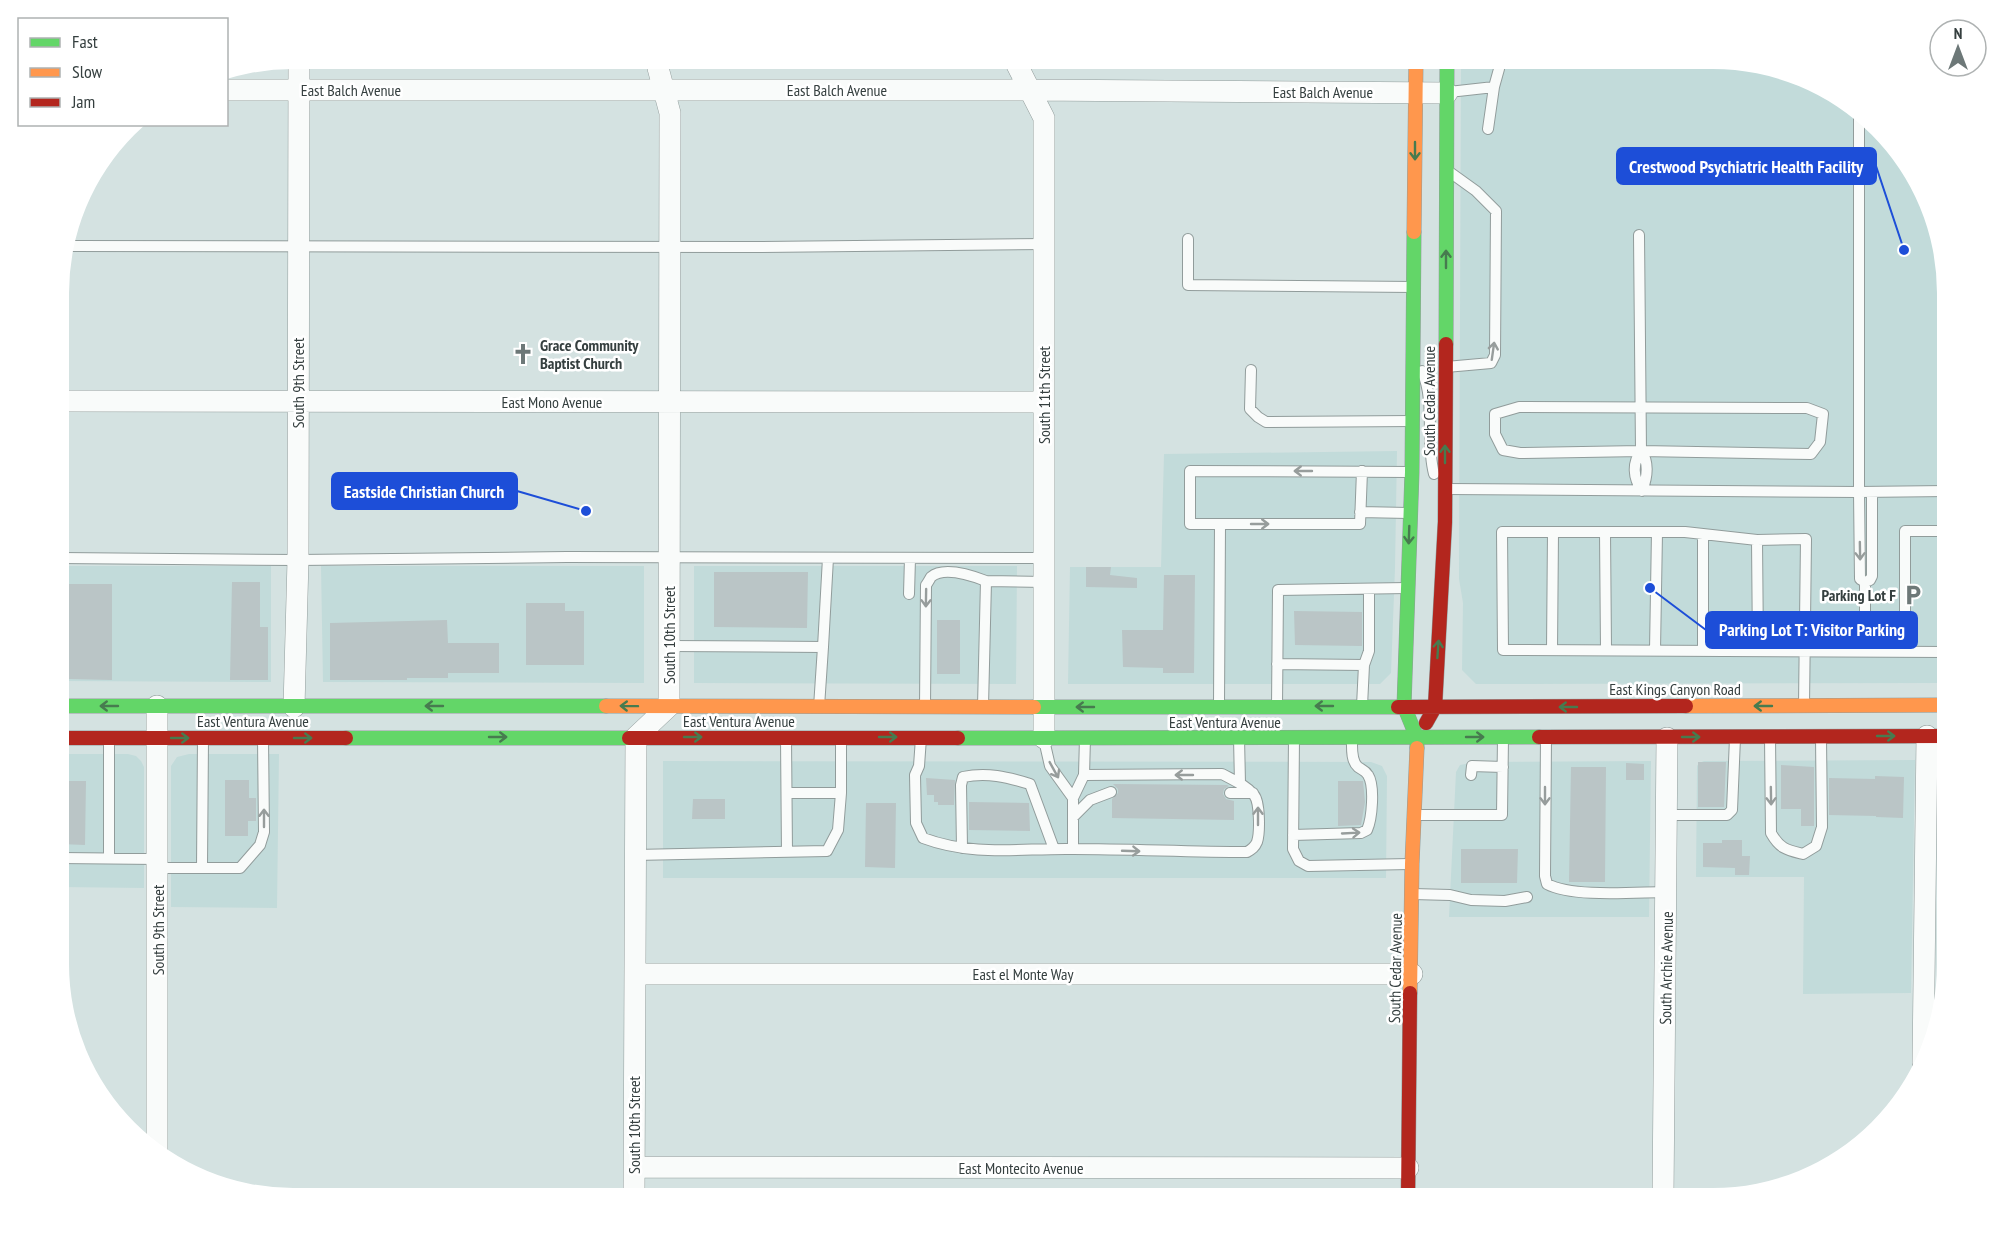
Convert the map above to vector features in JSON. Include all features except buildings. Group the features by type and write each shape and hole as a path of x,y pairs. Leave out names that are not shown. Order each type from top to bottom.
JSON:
{"main road":[{"name":"South Cedar Avenue","path":"1408,1188 1412,864 1417,738 1404,706 1413,472 1416,69"},
{"name":"South Cedar Avenue","path":"1417,738 1435,707 1445,489 1447,69"},
{"name":"East Kings Canyon Road","path":"1404,706 1937,705"},
{"name":"East Ventura Avenue","path":"69,706 1404,706"},
{"path":"1417,738 1937,736"},
{"name":"East Ventura Avenue","path":"69,738 1417,738"}],"street":[{"name":"South 9th Street","path":"294,707 298,560 299,69"},
{"name":"South 10th Street","path":"634,1188 636,737 669,706 670,113 658,69"},
{"name":"South 11th Street","path":"1019,69 1044,118 1044,738"},
{"name":"East Balch Avenue","path":"228,90 1029,90 1447,93"},
{"name":"East Mono Avenue","path":"69,401 1044,402"},
{"name":"South 9th Street","path":"157,706 158,1143"},
{"path":"1924,1039 1937,736"},
{"name":"South Archie Avenue","path":"1663,1188 1667,738"},
{"name":"East el Monte Way","path":"635,974 1412,974"},
{"name":"East Montecito Avenue","path":"634,1167 1408,1168"}],"lane":[{"path":"1488,129 1499,69"},
{"path":"1447,93 1494,87"},
{"path":"1860,124 1859,492 1860,579 1865,582"},
{"path":"1446,169 1476,191 1496,211 1494,355 1491,363 1446,367"},
{"path":"1639,235 1641,450 1646,458 1646,479 1641,491"},
{"path":"1188,239 1188,285 1414,287"},
{"path":"74,246 1045,244"},
{"path":"1414,352 1428,385 1431,463 1435,478 1445,489 1937,491"},
{"path":"1251,370 1250,409 1266,422 1413,421"},
{"path":"1519,407 1640,407 1807,408 1823,414 1820,442 1811,454 1641,450 1520,453 1503,450 1495,434 1495,414 1519,407"},
{"path":"1362,471 1360,524 1190,524 1190,471 1362,471 1413,472"},
{"path":"1865,582 1872,576 1872,492"},
{"path":"1360,512 1410,513"},
{"path":"1220,524 1220,706"},
{"path":"1905,651 1905,531 1937,531"},
{"path":"1804,705 1805,651 1806,538 1757,540 1685,532 1502,532 1503,650 1703,651 1805,651 1865,651 1905,651 1937,651"},
{"path":"1552,650 1553,532"},
{"path":"1605,532 1606,650"},
{"path":"1655,650 1658,532"},
{"path":"1703,535 1703,651"},
{"path":"1757,540 1758,651"},
{"path":"69,558 298,560 669,557 1044,558"},
{"path":"819,707 828,558"},
{"path":"909,594 910,558"},
{"path":"925,707 926,585 931,577 941,572 969,575 986,581 1044,582"},
{"path":"983,707 986,581"},
{"path":"1865,582 1865,651"},
{"path":"1277,706 1278,590 1407,588"},
{"path":"1362,706 1364,665 1369,651 1369,589"},
{"path":"669,646 822,647"},
{"path":"1277,664 1364,665"},
{"path":"786,737 787,852"},
{"path":"635,855 827,851 838,830 841,793 841,737"},
{"path":"1414,815 1502,815 1503,737"},
{"path":"1546,737 1545,876 1547,884 1556,888 1589,892 1667,892"},
{"path":"1667,815 1727,815 1732,810 1735,737"},
{"path":"1770,737 1771,833 1777,844 1787,850 1803,854 1816,846 1822,827 1821,737"},
{"path":"109,738 109,858"},
{"path":"202,868 203,738"},
{"path":"69,858 109,858 202,868 240,868 263,840 263,738"},
{"path":"921,738 919,766 915,775 916,823 923,838 944,845 978,851 1073,849 1248,852 1254,848 1258,839 1258,801 1253,793 1240,783 1222,774 1084,775"},
{"path":"1044,738 1050,766 1073,798"},
{"path":"1073,849 1073,798 1084,775 1084,738"},
{"path":"1239,738 1240,783"},
{"path":"1294,738 1293,849 1299,861 1308,866 1412,864"},
{"path":"1293,835 1360,833 1367,830 1372,810 1370,778 1365,770 1357,767 1353,760 1352,738"},
{"path":"1471,775 1472,766 1503,767"},
{"path":"962,848 961,785 963,777 975,774 1002,776 1030,784 1054,849"},
{"path":"1073,817 1090,800 1111,792"},
{"path":"1230,792 1253,793"},
{"path":"787,793 841,793"},
{"path":"1471,803 1471,815"},
{"path":"1413,894 1450,895 1482,901 1504,901 1527,897"}],"shaded area":[{"path":"1461,69 1728,69 1757,73 1812,92 1838,107 1861,125 1891,157 1914,194 1933,249 1937,278 1937,683 1476,684 1462,670 1463,603 1459,579"},
{"path":"1397,451 1391,673 1380,684 1068,684 1070,567 1161,567 1164,454"},
{"path":"69,566 271,566 271,682 69,681"},
{"path":"321,566 644,566 644,683 323,682"},
{"path":"694,566 1017,566 1016,684 694,683"},
{"path":"69,754 128,754 136,756 141,761 144,767 144,888 69,887"},
{"path":"189,754 279,754 277,908 171,907 171,766 177,757"},
{"path":"1915,760 1911,993 1803,994 1804,877 1696,877 1697,766 1704,761"},
{"path":"663,761 1371,762 1382,766 1387,776 1386,878 663,878"},
{"path":"1651,761 1649,917 1449,917 1456,772 1460,765 1476,762"}],"traffic: fast":[{"path":"1446,344 1447,69"},
{"path":"1414,232 1412,472 1404,706 1417,738 1417,748"},
{"path":"69,706 606,706"},
{"path":"1034,707 1398,707"},
{"path":"958,738 1539,737"},
{"path":"346,738 629,738"}],"traffic: slow":[{"path":"1414,232 1416,69"},
{"path":"1686,706 1937,705"},
{"path":"606,706 1034,707"},
{"path":"1410,993 1417,748"}],"traffic: jam":[{"path":"1426,723 1435,707 1445,522 1446,344"},
{"path":"1398,707 1686,706"},
{"path":"1539,737 1937,736"},
{"path":"69,738 346,738"},
{"path":"629,738 958,738"},
{"path":"1408,1188 1410,993"}],"place":[{"name":"Crestwood Psychiatric Health Facility","path":"1904,250"},
{"name":"Grace Community Baptist Church","path":"523,354"},
{"name":"Eastside Christian Church","path":"586,511"},
{"name":"Parking Lot T: Visitor Parking","path":"1650,588"},
{"name":"Parking Lot F","path":"1913,595"}]}
